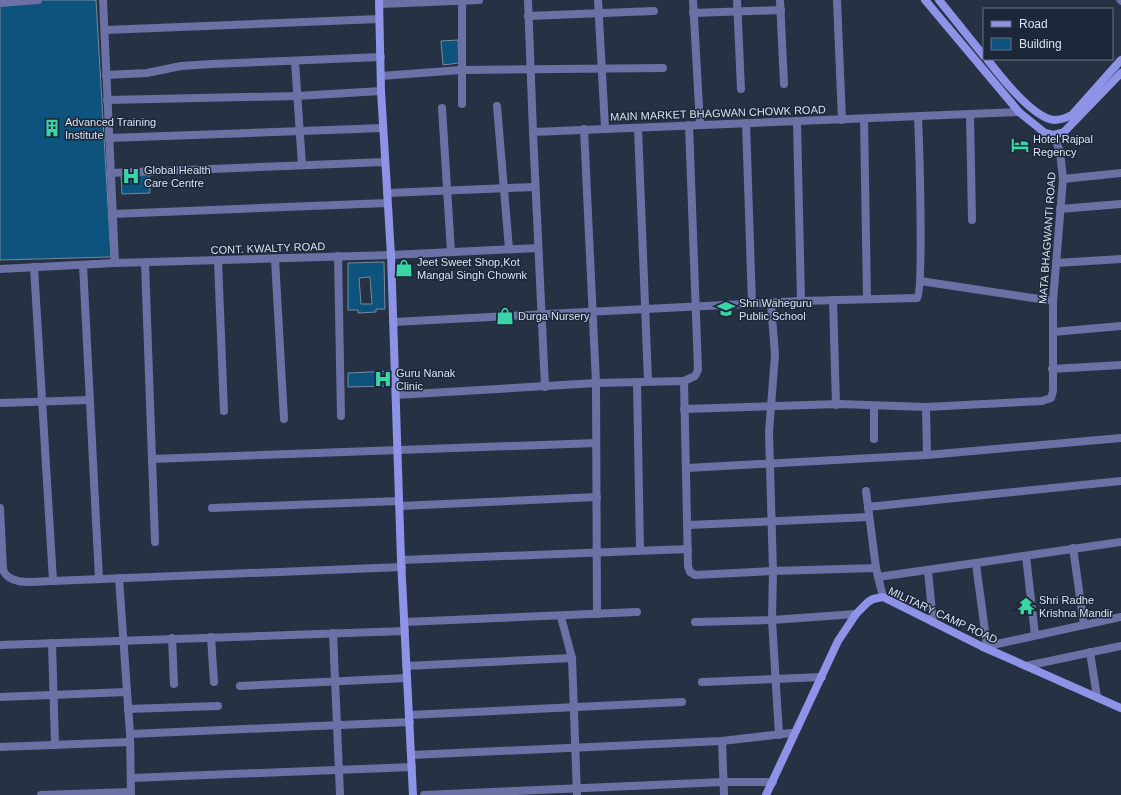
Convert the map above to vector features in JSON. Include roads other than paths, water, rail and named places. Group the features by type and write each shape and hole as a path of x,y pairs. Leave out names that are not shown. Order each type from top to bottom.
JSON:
{"street":[{"path":"0,3 38,0"},
{"path":"103,0 115,263"},
{"path":"462,0 462,104"},
{"path":"413,795 401,564 391,255 381,91 379,2 479,0"},
{"path":"528,0 537,248 545,387"},
{"path":"598,0 605,128"},
{"path":"693,0 700,125"},
{"path":"737,0 741,89"},
{"path":"780,0 784,84"},
{"path":"837,0 842,120"},
{"path":"925,0 1019,112 1044,133 1053,135 1064,132 1121,73"},
{"path":"939,0 983,55"},
{"path":"693,13 781,10"},
{"path":"528,16 654,11"},
{"path":"105,30 379,20"},
{"path":"106,75 147,73 181,66 381,57"},
{"path":"988,60 1036,112 1054,120 1064,119 1072,115 1121,60"},
{"path":"295,61 302,165"},
{"path":"381,76 461,70 530,71 663,68"},
{"path":"107,100 297,96 381,91"},
{"path":"497,106 509,249"},
{"path":"442,108 451,252"},
{"name":"MAIN MARKET BHAGWAN CHOWK ROAD","path":"533,132 1019,112"},
{"path":"970,115 972,220"},
{"path":"393,322 592,311 694,308 833,300 917,298 920,291 918,117"},
{"path":"864,119 868,299"},
{"path":"797,121 801,302"},
{"path":"746,123 752,304"},
{"path":"396,395 596,383 648,381 684,382 695,376 698,370 694,308 689,125"},
{"path":"109,138 383,128"},
{"path":"638,128 648,381"},
{"path":"584,129 596,383 597,614"},
{"name":"MATA BHAGWANTI ROAD","path":"926,407 1042,401 1051,398 1053,302 1063,179 1060,151 1053,135"},
{"path":"110,173 385,162"},
{"path":"1063,179 1121,173"},
{"path":"387,193 535,187"},
{"path":"112,214 387,203"},
{"path":"1060,209 1121,204"},
{"name":"CONT. KWALTY ROAD","path":"0,269 115,263 391,255 537,248"},
{"path":"338,256 341,416"},
{"path":"275,259 284,419"},
{"path":"1056,263 1121,259"},
{"path":"218,261 224,411"},
{"path":"145,263 155,542"},
{"path":"83,265 99,579"},
{"path":"34,267 53,581"},
{"path":"920,281 1053,302"},
{"path":"833,300 836,404"},
{"path":"771,303 775,370 770,408 773,571 772,620 779,735"},
{"path":"1053,332 1121,326"},
{"path":"1052,370 1121,365"},
{"path":"637,382 640,550"},
{"path":"684,382 688,566 690,572 695,575 876,568"},
{"path":"0,403 89,400"},
{"path":"684,409 770,408 836,404 926,407 927,455"},
{"path":"874,406 874,438"},
{"path":"687,468 927,455 1121,438"},
{"path":"152,459 596,443"},
{"path":"868,507 1121,481"},
{"path":"866,491 876,568 883,597"},
{"path":"212,508 400,504 597,497"},
{"path":"0,508 3,570 8,577 15,580 53,581 99,579 401,564 596,552 688,549"},
{"path":"688,525 869,517"},
{"path":"878,577 1121,542"},
{"path":"1073,548 1084,625"},
{"path":"1026,556 1035,635"},
{"path":"976,564 985,646 1121,617"},
{"path":"928,571 933,622"},
{"path":"41,795 131,794 130,738 119,578"},
{"name":"MILITARY CAMP ROAD","path":"766,795 838,641 856,614 873,599 883,597 1026,666 1121,708"},
{"path":"0,645 333,633 404,626 637,612"},
{"path":"695,622 772,620 856,614"},
{"path":"561,617 572,658 577,792"},
{"path":"333,633 340,795"},
{"path":"172,638 174,684"},
{"path":"211,638 214,682"},
{"path":"52,643 55,745"},
{"path":"1026,666 1121,646"},
{"path":"1090,652 1097,697"},
{"path":"406,666 572,658"},
{"path":"702,682 822,677"},
{"path":"240,686 407,678"},
{"path":"0,697 127,692"},
{"path":"0,747 55,745 130,738 410,718 682,702"},
{"path":"128,709 218,706"},
{"path":"411,755 722,741 791,734"},
{"path":"722,741 724,795"},
{"path":"131,778 412,767"},
{"path":"424,795 577,792 724,782 773,782"}],"place":[{"name":"Advanced Training Institute","path":"52,128"},
{"name":"Hotel Rajpal Regency","path":"1020,145"},
{"name":"Global Health Care Centre","path":"131,176"},
{"name":"Jeet Sweet Shop,Kot Mangal Singh Chownk","path":"404,268"},
{"name":"Shri Waheguru Public School","path":"726,309"},
{"name":"Durga Nursery","path":"505,316"},
{"name":"Guru Nanak Clinic","path":"383,379"},
{"name":"Shri Radhe Krishna Mandir","path":"1026,606"}]}
